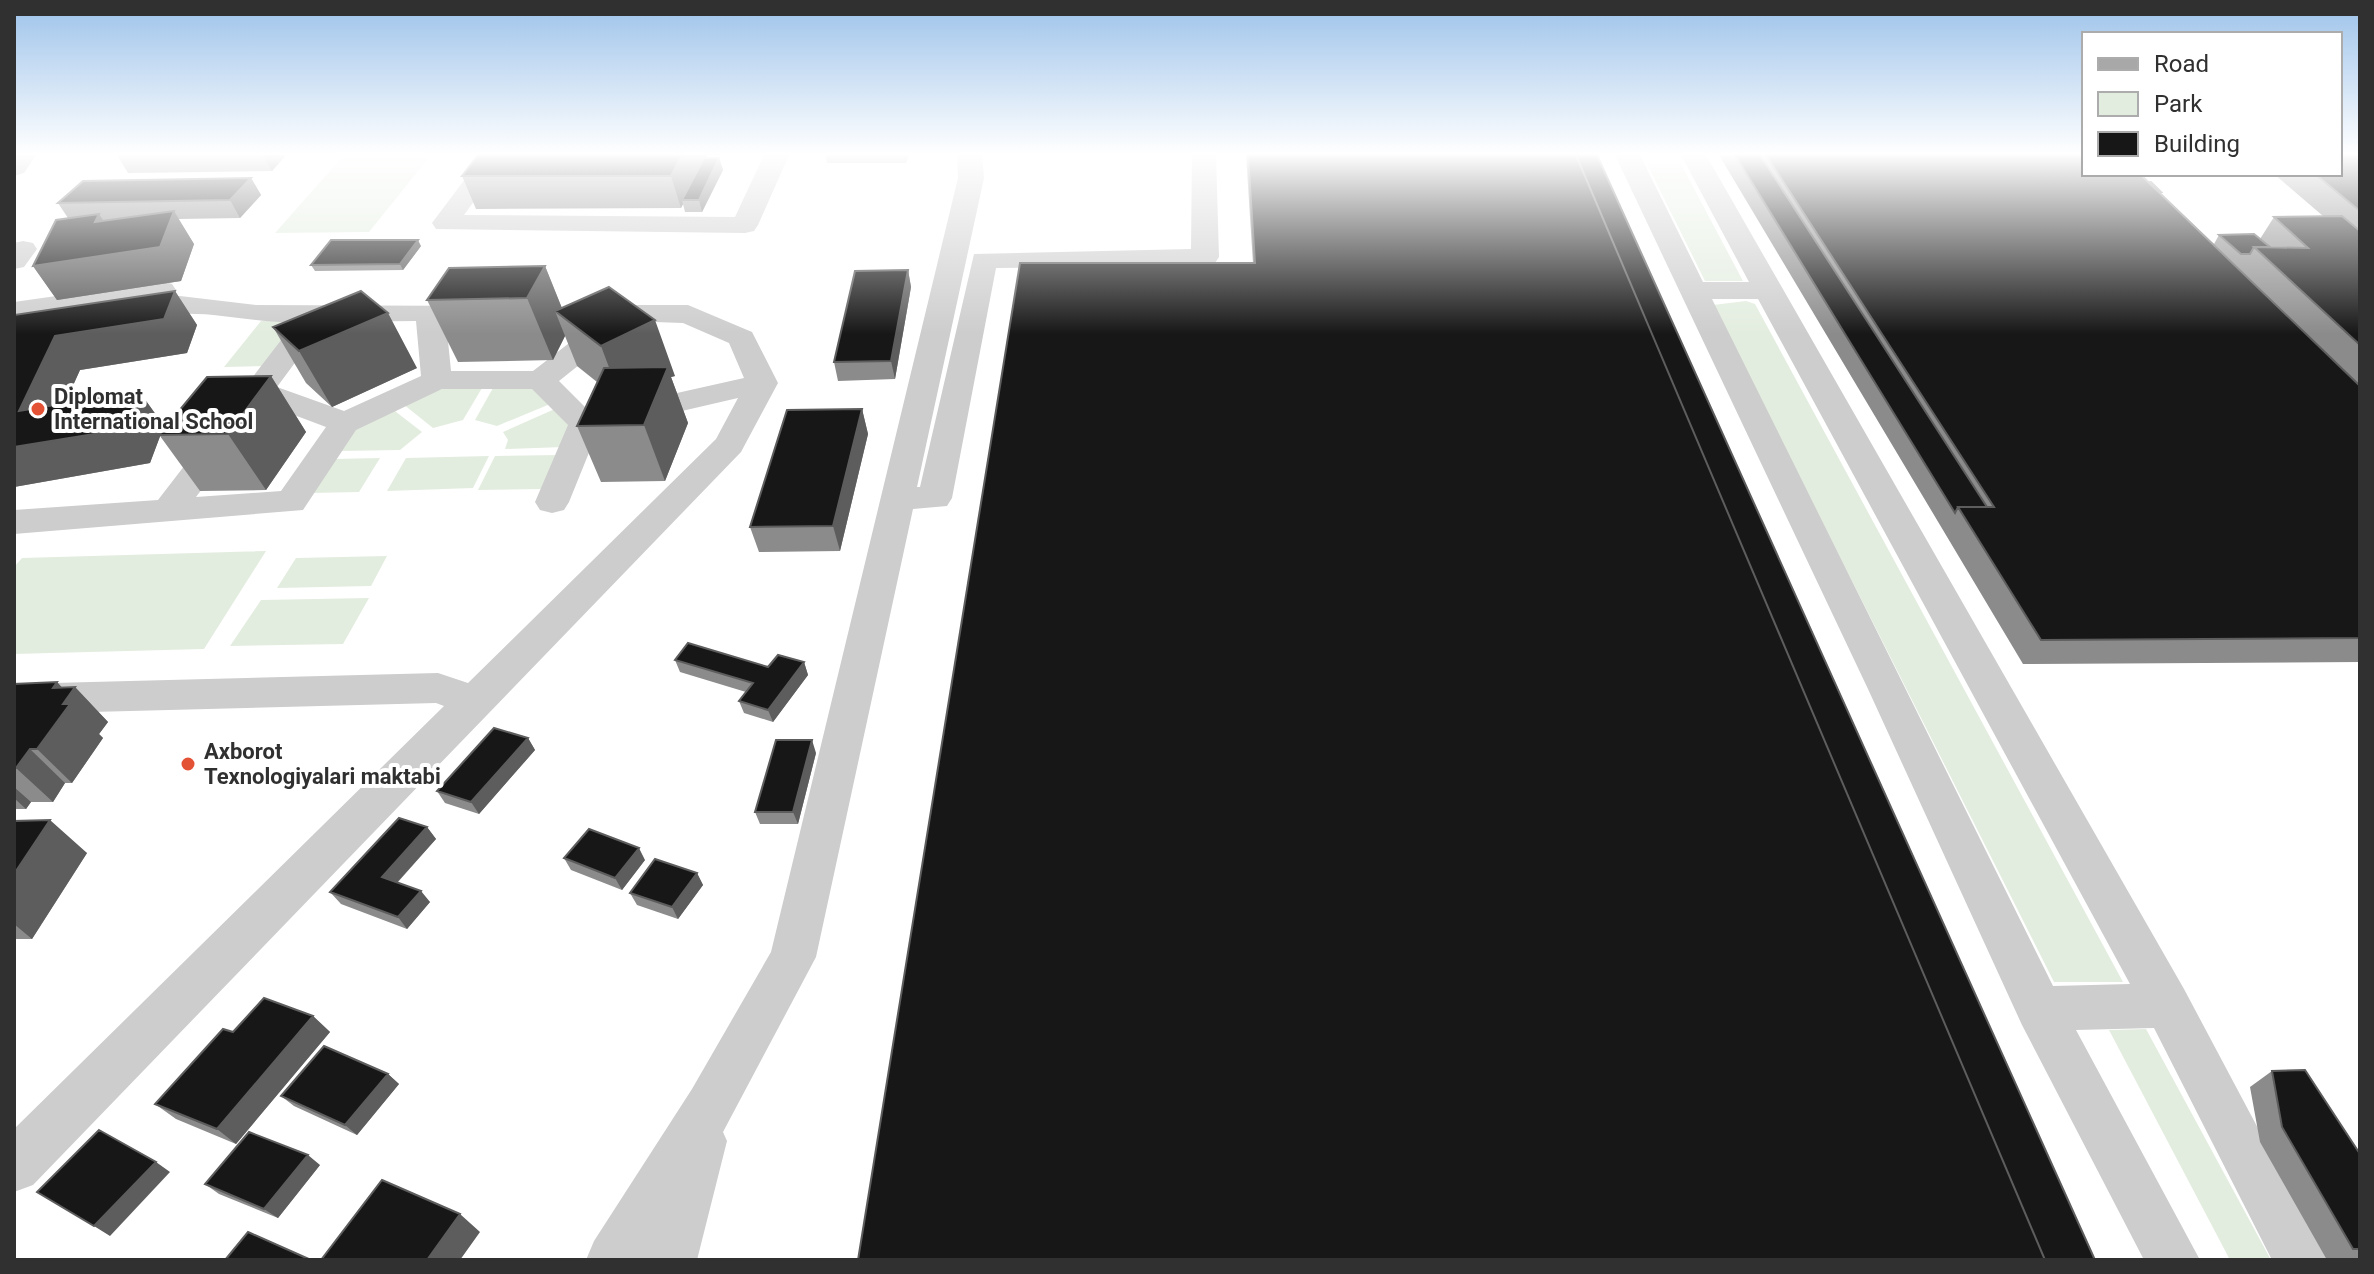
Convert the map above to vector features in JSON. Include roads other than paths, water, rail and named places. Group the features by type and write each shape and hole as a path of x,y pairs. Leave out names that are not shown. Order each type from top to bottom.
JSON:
{"lane":[{"path":"451,214 445,223 745,225 750,214"},
{"path":"613,1260 710,1107 793,957 963,214"},
{"path":"898,498 935,498 984,260 1205,257 1205,214"},
{"path":"1656,214 2039,1009 2173,1260"},
{"path":"1726,214 2167,1005 2301,1260"},
{"path":"14,311 185,287"},
{"path":"1694,291 1769,290"},
{"path":"14,332 180,305 256,314 629,311 688,314 741,338 762,383"},
{"path":"14,522 291,502 345,423 437,380 540,380 629,311"},
{"path":"430,312 437,380"},
{"path":"167,512 317,313"},
{"path":"540,380 585,423"},
{"path":"585,423 762,383"},
{"path":"14,1166 729,445 762,383"},
{"path":"259,391 345,423"},
{"path":"552,502 585,423"},
{"path":"14,699 438,688 473,701"},
{"path":"2039,1009 2167,1005"},
{"path":"670,1260 710,1107"}],"place":[{"name":"Diplomat International School","path":"38,409"},
{"name":"Axborot Texnologiyalari maktabi","path":"188,764"}]}
